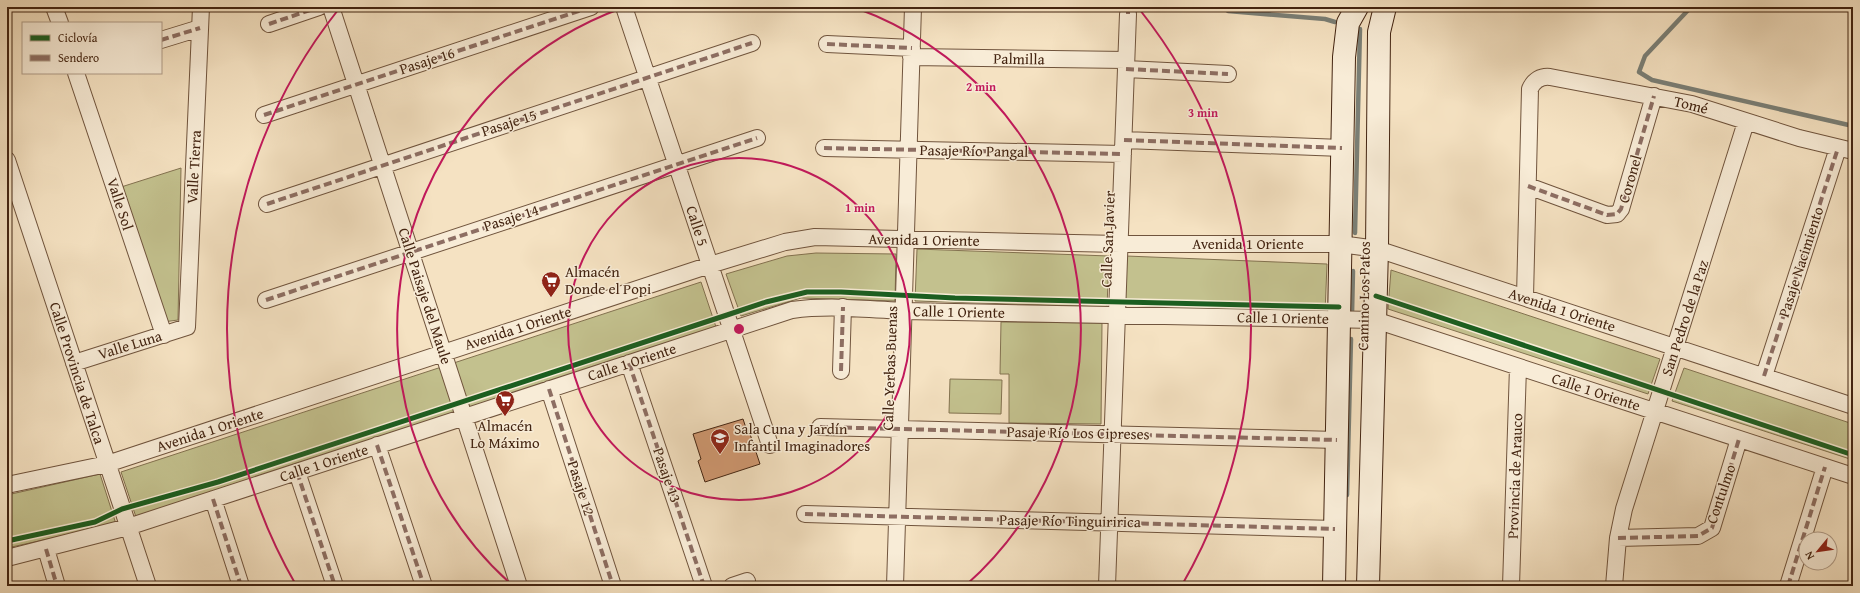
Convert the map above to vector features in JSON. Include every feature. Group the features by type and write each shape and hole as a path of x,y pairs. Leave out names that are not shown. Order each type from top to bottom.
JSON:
{"street":[{"path":"54,7 60,22"},
{"name":"Valle Tierra","path":"187,327 201,7"},
{"path":"268,24 319,7"},
{"name":"Calle Paisaje del Maule","path":"331,7 519,586"},
{"name":"Pasaje 16","path":"264,115 591,7"},
{"name":"Calle 5","path":"624,7 770,446"},
{"name":"Calle Yerbas Buenas","path":"895,586 913,7"},
{"name":"Camino Los Patos","path":"1334,586 1344,57 1348,23 1357,7"},
{"name":"Camino Los Patos","path":"1368,586 1377,249 1379,32 1385,7"},
{"name":"Calle San Javier","path":"1107,586 1128,14"},
{"path":"162,40 200,28"},
{"name":"Pasaje 15","path":"267,204 752,43"},
{"name":"Palmilla","path":"827,44 912,52 1126,65 1228,74"},
{"name":"Valle Sol","path":"76,74 164,335"},
{"name":"Tomé","path":"1528,186 1530,88 1536,80 1545,76 1692,104 1799,138 1845,149"},
{"name":"Coronel","path":"1528,186 1607,215 1617,214 1621,209 1654,96"},
{"name":"San Pedro de la Paz","path":"1614,586 1618,538 1624,509 1746,122"},
{"name":"Pasaje 14","path":"266,300 758,138"},
{"name":"Pasaje Río Pangal","path":"824,148 909,150 1123,147 1342,148"},
{"name":"Pasaje Nacimiento","path":"1764,376 1845,149"},
{"name":"Calle Provincia de Talca","path":"7,160 148,586"},
{"path":"1525,297 1528,186"},
{"name":"Avenida 1 Oriente","path":"7,486 107,464 710,265 799,239 815,237 1119,244 1340,244 1377,249 1764,376 1852,402"},
{"path":"841,371 843,307"},
{"name":"Calle 1 Oriente","path":"7,558 128,527 792,310 843,307 904,311 1375,320 1853,476"},
{"name":"Valle Luna","path":"74,363 187,327"},
{"name":"Pasaje 13","path":"629,363 704,586"},
{"name":"Provincia de Arauco","path":"1511,586 1518,367"},
{"name":"Pasaje 12","path":"549,389 613,586"},
{"name":"Pasaje Río Los Cipreses","path":"820,427 1113,433 1337,440"},
{"name":"Contulmo","path":"1618,538 1698,536 1712,528 1739,439"},
{"path":"377,446 424,586"},
{"path":"1788,586 1825,467"},
{"path":"298,472 335,586"},
{"path":"213,499 241,586"},
{"name":"Pasaje Río Tinguiririca","path":"804,514 1335,529"},
{"path":"46,549 57,586"}],"shaded area":[{"path":"181,168 178,320 163,322 118,188"},
{"path":"917,249 1109,256 1107,307 915,301"},
{"path":"816,253 896,254 895,301 801,298 741,316 726,274 787,256"},
{"path":"1126,256 1327,264 1325,313 1124,305"},
{"path":"1391,270 1660,359 1648,394 1388,309"},
{"path":"701,282 716,327 136,517 121,472"},
{"path":"1001,322 1102,323 1101,424 1009,423 1009,374 1000,374"},
{"path":"1684,368 1853,424 1853,460 1672,401"},
{"path":"950,379 1002,380 1001,414 949,413"},
{"path":"100,474 116,524 7,548 7,495"}],"building":[{"path":"743,419 747,431 749,431 760,464 705,482 698,461 701,459 693,434"}],"waterway":[{"path":"1222,7 1228,11 1325,19 1335,22"},
{"path":"1691,7 1645,56 1639,72 1652,80 1853,126"},
{"path":"1355,233 1360,29"},
{"path":"1352,315 1353,271"},
{"path":"1347,495 1351,339"}],"marked path":[{"path":"269,24 319,7"},
{"path":"264,115 591,7"},
{"path":"1128,7 1128,14"},
{"path":"162,40 200,28"},
{"path":"267,204 752,43"},
{"path":"827,44 912,48"},
{"path":"1126,69 1228,74"},
{"path":"1528,186 1607,215 1617,214 1621,209 1654,96"},
{"path":"266,300 757,138"},
{"path":"1124,140 1342,148"},
{"path":"824,148 1123,154"},
{"path":"1764,376 1838,148"},
{"path":"841,371 843,307"},
{"path":"629,363 704,586"},
{"path":"549,389 613,586"},
{"path":"1850,405 1853,394"},
{"path":"820,427 1337,440"},
{"path":"1618,538 1698,536 1712,528 1739,439"},
{"path":"377,445 424,586"},
{"path":"1788,586 1825,467"},
{"path":"297,472 335,586"},
{"path":"213,499 241,586"},
{"path":"805,514 1335,529"},
{"path":"46,549 57,586"}],"cycle path":[{"path":"7,541 95,522 122,509 218,482 766,302 807,292 841,292 955,298 1339,307"},
{"path":"1376,296 1853,455"}],"place":[{"name":"Almacén Donde el Popi","path":"551,298"},
{"name":"Almacén Lo Máximo","path":"505,417"},
{"name":"Sala Cuna y Jardín Infantil Imaginadores","path":"720,455"}]}
